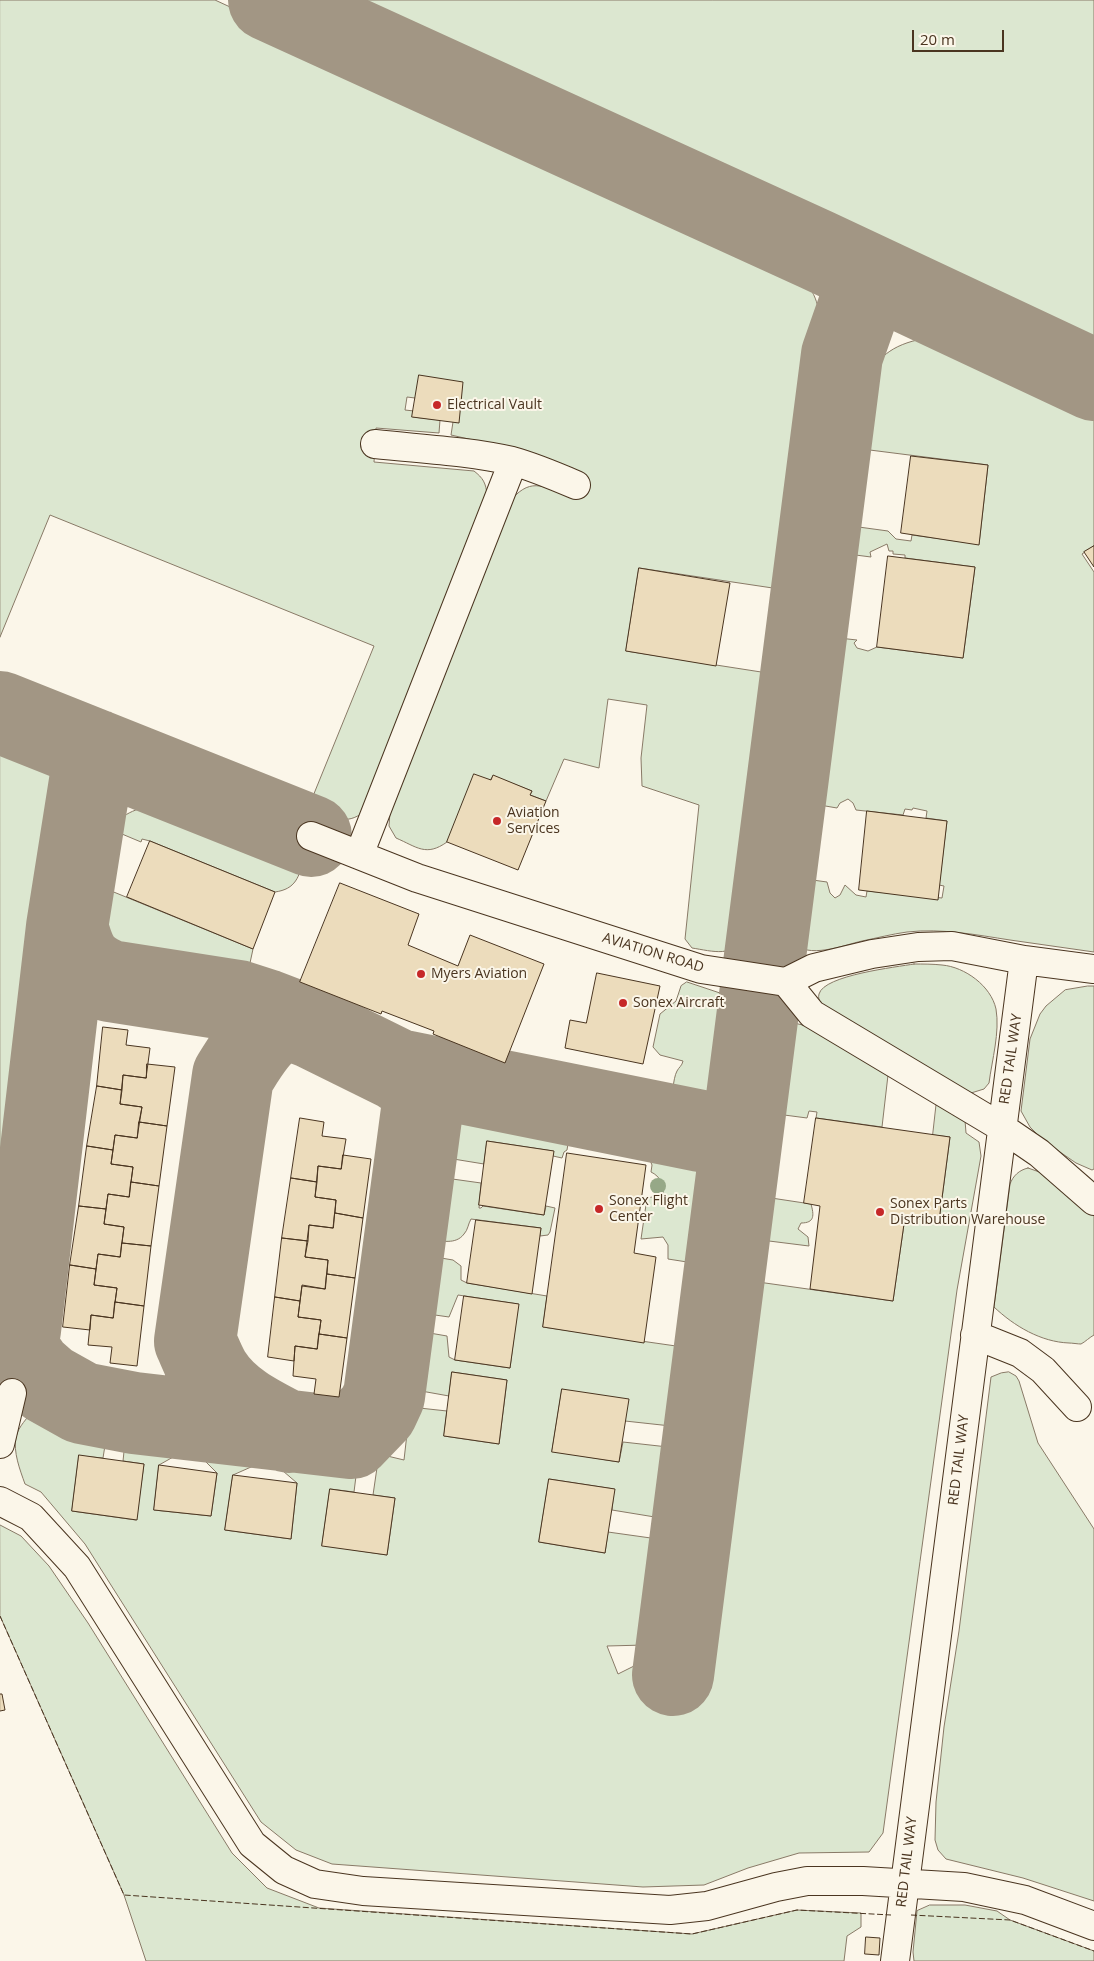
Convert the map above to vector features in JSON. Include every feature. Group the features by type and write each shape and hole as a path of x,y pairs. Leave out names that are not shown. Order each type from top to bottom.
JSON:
{"lane":[{"path":"375,444 473,454 513,462 556,476 576,485"},
{"path":"359,855 513,462"},
{"name":"AVIATION ROAD","path":"310,836 417,878 701,969 786,982"},
{"path":"1094,970 1024,960 952,946 918,947 872,954 814,968 786,982 812,1014 1001,1127 1039,1153 1094,1201"},
{"name":"RED TAIL WAY","path":"895,1961 1024,960"},
{"path":"975,1335 1020,1353 1043,1370 1077,1407"},
{"path":"0,1444 12,1394"},
{"path":"0,1501 31,1517 77,1567 252,1844 284,1870 314,1884 363,1891 670,1910 706,1906 776,1887 807,1881 863,1881 964,1886 1025,1900 1094,1926"}],"green space":[{"path":"0,0 215,0 792,267 805,281 814,295 819,310 821,329 786,590 639,568 626,651 774,674 743,934 740,942 735,947 722,951 707,951 692,948 685,939 699,805 642,786 641,758 647,705 608,699 599,768 564,759 546,801 530,795 532,791 493,776 447,842 440,847 427,850 416,847 396,838 389,826 390,812 512,499 519,492 533,486 540,486 570,497 508,448 451,435 453,422 415,398 407,397 405,410 414,411 413,417 440,420 439,433 376,428 374,462 474,471 484,481 487,495 364,812 351,819 340,819 315,810 311,801 374,646 50,515 0,637"},
{"path":"332,0 1094,0 1094,353"},
{"path":"936,337 951,341 1094,407 1094,546 1082,554 1094,572 1094,952 946,931 901,933 816,951 799,947 793,942 798,878 827,882 830,893 835,898 840,895 845,885 856,895 866,897 867,891 942,898 944,886 939,885 947,821 926,818 927,811 913,808 912,810 905,809 903,815 856,810 853,803 848,799 840,803 837,808 808,803 830,637 857,640 854,643 857,648 868,651 877,647 963,658 975,567 905,558 905,555 893,554 893,551 889,551 887,544 870,552 871,557 840,553 844,525 888,531 896,539 911,541 912,535 979,544 988,465 854,448 864,388 880,359 894,349 912,341"},
{"path":"0,738 36,754 52,766 63,782 68,814 0,1304"},
{"path":"160,805 170,806 304,858 296,881 288,888 275,892 150,841 142,839 141,842 110,829 121,818 132,811"},
{"path":"99,886 253,949 247,977 114,958 106,953 100,945 94,928 93,889"},
{"path":"914,964 942,965 959,969 976,979 989,993 996,1009 997,1018 989,1083 984,1089 971,1093 827,1010 820,1001 819,994 824,987 834,982 862,973"},
{"path":"687,982 723,994 729,998 733,1009 723,1095 716,1107 704,1111 674,1108 674,1079 683,1061 660,1055 653,1047 660,1014 676,1001 681,986"},
{"path":"1094,986 1094,1169 1092,1170 1076,1163 1044,1141 1030,1127 1021,1111 1030,1039 1040,1014 1046,1006 1065,990"},
{"path":"794,1023 807,1026 888,1075 882,1127 816,1118 817,1112 809,1111 807,1118 769,1113 779,1030"},
{"path":"467,1095 572,1118 567,1150 562,1158 553,1156 553,1151 487,1141 484,1164 441,1157 449,1109"},
{"path":"937,1099 965,1120 966,1133 979,1142 981,1156 957,1290 883,1833 869,1852 799,1853 748,1868 704,1885 643,1887 332,1864 296,1850 261,1822 85,1544 41,1492 25,1484 16,1455 15,1443 21,1426 34,1410 109,1420 103,1458 79,1456 72,1511 136,1520 144,1464 123,1461 127,1423 184,1428 182,1452 159,1465 154,1510 211,1516 217,1473 198,1454 202,1431 262,1439 260,1463 233,1475 225,1530 291,1539 297,1483 276,1465 279,1441 359,1452 354,1492 330,1489 322,1545 387,1555 395,1498 373,1495 379,1454 404,1460 410,1407 447,1411 444,1436 499,1444 507,1380 452,1372 449,1396 410,1389 418,1331 447,1336 449,1357 455,1360 510,1368 518,1304 458,1295 449,1317 421,1313 429,1256 453,1260 461,1266 461,1280 467,1283 547,1296 543,1327 690,1348 680,1427 625,1421 562,1389 552,1451 619,1462 623,1442 677,1448 667,1519 612,1510 614,1489 549,1479 539,1542 605,1553 608,1532 665,1540 652,1635 645,1645 607,1646 618,1674 634,1666 647,1666 647,1683 696,1687 751,1281 893,1301 905,1217 939,1221 950,1137 933,1135"},
{"path":"650,1135 681,1141 700,1148 710,1163 712,1175 700,1264 668,1259 668,1245 663,1237 641,1239 647,1198 663,1195 659,1179 651,1172 652,1165 647,1153"},
{"path":"1028,1168 1045,1174 1094,1215 1094,1335 1081,1344 1048,1340 1028,1332 994,1307 1010,1184 1017,1174"},
{"path":"438,1177 481,1183 479,1208 483,1206 544,1215 546,1206 555,1208 550,1232 548,1235 540,1236 541,1228 471,1219 465,1232 457,1240 439,1241 430,1239"},
{"path":"758,1196 811,1204 813,1212 811,1220 801,1223 798,1229 808,1237 809,1246 753,1239"},
{"path":"1009,1372 1016,1376 1019,1381 1038,1443 1094,1529 1094,1901 1023,1878 946,1859 938,1850 935,1840 936,1802 944,1727 959,1631 991,1377"},
{"path":"0,1525 21,1536 49,1566 88,1623 232,1853 267,1888 319,1908 692,1934 797,1910 861,1913 861,1927 847,1936 844,1961 146,1961 124,1895 0,1616"},
{"path":"930,1905 965,1905 997,1911 1010,1920 1094,1951 1094,1961 914,1961 913,1952 917,1911"}],"building":[{"name":"Electrical Vault","path":"419,375 463,382 459,423 412,417"},
{"path":"911,456 988,465 979,545 901,533"},
{"path":"1094,546 1094,567 1084,552"},
{"path":"888,556 975,567 963,658 877,647"},
{"path":"639,568 730,583 716,666 626,651"},
{"name":"Aviation Services","path":"474,774 491,780 493,775 532,791 530,795 546,801 518,870 447,842"},
{"path":"867,811 947,821 938,900 859,890"},
{"path":"150,841 275,892 253,949 127,897"},
{"name":"Myers Aviation","path":"340,883 419,914 408,945 458,966 470,935 544,964 505,1063 433,1034 434,1031 382,1011 381,1014 300,982"},
{"name":"Sonex Aircraft","path":"597,973 660,986 643,1064 565,1048 570,1020 586,1023"},
{"path":"103,1027 128,1030 126,1045 150,1048 146,1078 123,1075 122,1090 97,1086"},
{"path":"147,1064 175,1067 167,1126 139,1122 142,1107 120,1104 123,1075 146,1078"},
{"path":"97,1086 122,1090 120,1104 142,1107 137,1138 115,1135 113,1150 87,1146"},
{"path":"300,1118 324,1122 322,1136 346,1139 341,1169 318,1166 317,1182 291,1178"},
{"name":"Sonex Parts Distribution Warehouse","path":"816,1118 950,1137 939,1221 905,1217 893,1301 810,1289 820,1206 804,1203"},
{"path":"139,1122 167,1126 159,1186 131,1182 133,1167 111,1164 115,1135 137,1138"},
{"path":"487,1141 554,1151 544,1215 479,1205"},
{"path":"87,1146 113,1150 111,1164 133,1167 129,1197 108,1194 106,1209 79,1206"},
{"name":"Sonex Flight Center","path":"567,1153 646,1165 634,1253 656,1257 644,1343 543,1327"},
{"path":"343,1155 371,1159 363,1218 335,1213 336,1200 315,1197 318,1166 341,1169"},
{"path":"291,1178 317,1182 315,1197 336,1200 333,1228 309,1225 308,1241 282,1238"},
{"path":"131,1182 159,1186 151,1246 122,1243 124,1227 104,1224 108,1194 129,1197"},
{"path":"79,1206 106,1209 104,1224 124,1227 120,1257 98,1254 96,1269 70,1265"},
{"path":"335,1213 363,1218 355,1278 327,1274 328,1260 305,1257 309,1225 333,1228"},
{"path":"476,1220 541,1228 532,1294 467,1283"},
{"path":"282,1238 308,1241 305,1257 328,1260 325,1289 302,1285 300,1301 275,1297"},
{"path":"122,1243 151,1246 144,1306 115,1302 117,1288 94,1285 98,1254 120,1257"},
{"path":"70,1265 96,1269 94,1285 117,1288 113,1318 91,1315 90,1330 63,1327"},
{"path":"327,1274 355,1278 347,1338 319,1334 321,1320 298,1317 302,1286 325,1289"},
{"path":"464,1296 519,1304 510,1368 455,1360"},
{"path":"275,1297 300,1301 298,1317 321,1320 317,1349 295,1346 294,1361 268,1357"},
{"path":"115,1302 144,1306 137,1366 110,1363 112,1347 88,1345 91,1315 113,1318"},
{"path":"319,1334 347,1338 339,1397 314,1394 316,1379 293,1376 295,1346 317,1349"},
{"path":"452,1372 507,1380 499,1444 444,1436"},
{"path":"562,1389 629,1399 619,1462 552,1452"},
{"path":"79,1455 144,1464 137,1520 72,1511"},
{"path":"159,1465 217,1473 211,1516 154,1510"},
{"path":"233,1475 297,1483 291,1539 225,1530"},
{"path":"549,1479 615,1489 605,1553 539,1542"},
{"path":"330,1489 395,1498 387,1555 322,1546"},
{"path":"0,1694 2,1694 5,1710 0,1711"},
{"path":"866,1937 880,1938 879,1955 865,1954"}],"taxiway":[{"path":"269,0 817,250 1094,380"},
{"path":"673,1675 842,355 870,275"},
{"path":"0,712 311,836"},
{"path":"67,927 76,954 80,960 92,972 110,981 238,1001 266,1010 313,1028 398,1070 417,1083 424,1095 384,1396 377,1411 351,1438 134,1413 82,1403 48,1384 32,1370 16,1343 20,1330 67,927 95,750"},
{"path":"289,1432 245,1408 226,1392 210,1373 195,1341 233,1076 250,1049 264,1033 281,1022 291,1020"},
{"path":"398,1070 701,1131 716,1132 726,1129 744,1109"}],"fence":[{"path":"0,1616 124,1895 692,1934 797,1910 891,1915"},
{"path":"911,1915 1010,1920 1094,1951"}],"place":[{"name":"Electrical Vault","path":"437,405"},
{"name":"Aviation Services","path":"497,821"},
{"name":"Myers Aviation","path":"421,974"},
{"name":"Sonex Aircraft","path":"623,1003"},
{"name":"Sonex Flight Center","path":"599,1209"},
{"name":"Sonex Parts Distribution Warehouse","path":"880,1212"}]}
